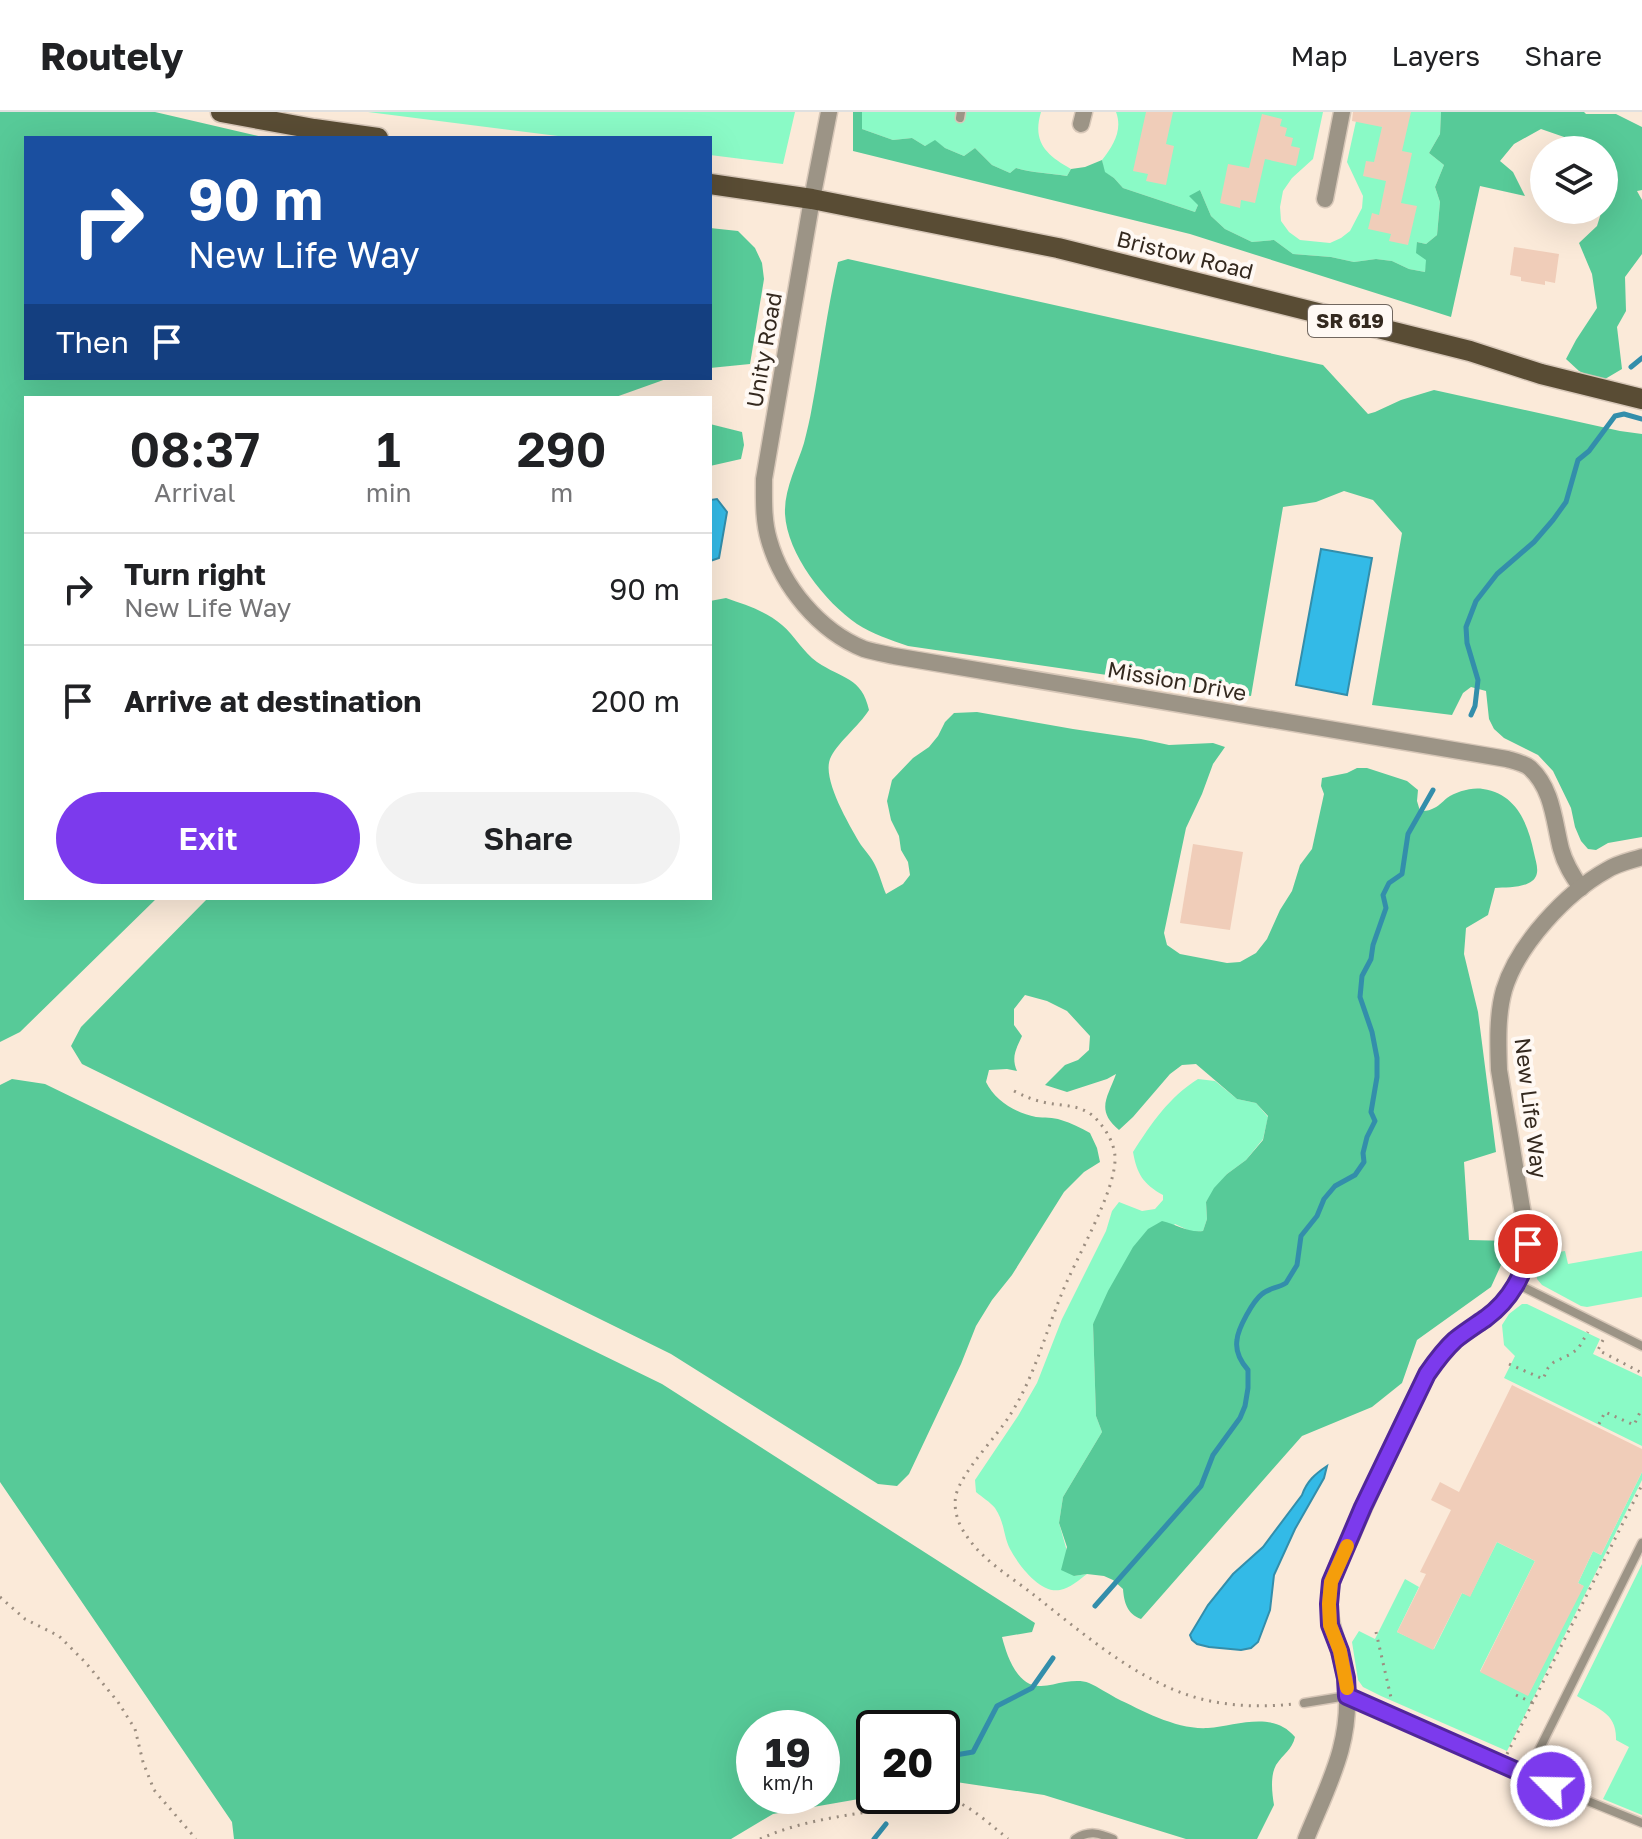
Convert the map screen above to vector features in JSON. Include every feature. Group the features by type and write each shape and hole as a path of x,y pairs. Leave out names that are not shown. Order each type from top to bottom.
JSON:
{"main road":[{"path":"221,112 364,136"},
{"name":"Bristow Road","path":"712,184 812,199 1058,248 1470,351 1541,374 1642,399"}],"street":[{"name":"Unity Road","path":"764,509 764,479 829,112"},
{"path":"1325,199 1342,112"},
{"name":"Mission Drive","path":"764,509 768,538 777,564 792,589 813,614 841,637 865,649 1507,759 1528,767 1550,798 1562,851 1569,871 1581,888"},
{"name":"New Life Way","path":"1309,1838 1341,1755 1347,1717 1346,1678 1330,1625 1331,1582 1427,1374 1440,1355 1457,1339 1490,1316 1506,1300 1527,1256 1528,1244 1499,1070 1499,1017 1504,989 1545,921 1581,888 1608,869 1642,857"}],"lane":[{"path":"1516,1284 1642,1346"},
{"path":"1526,1776 1642,1543"},
{"path":"1304,1703 1347,1696 1526,1776 1642,1823"},
{"path":"1075,1839 1089,1832 1098,1832 1113,1839"}],"path":[{"path":"1014,1091 1038,1101 1087,1111 1098,1120 1113,1144 1115,1160 1107,1191 1023,1391 957,1492 955,1505 964,1534 997,1566 1081,1634 1148,1676 1208,1701 1278,1706 1304,1703"},
{"path":"1509,1364 1543,1379 1554,1362 1578,1349 1593,1322"},
{"path":"1608,1329 1598,1350 1642,1373"},
{"path":"1634,1425 1642,1408"},
{"path":"1599,1424 1605,1412 1642,1430"},
{"path":"1506,1756 1642,1485"},
{"path":"0,1597 25,1619 59,1636 118,1702 135,1729 154,1790 196,1839"},
{"path":"1376,1632 1391,1701"},
{"path":"1516,1695 1533,1703"},
{"path":"760,1839 774,1832 833,1818 930,1801 956,1801 1008,1839"}],"green space":[{"path":"0,112 155,112 258,136 24,136 24,380 663,380 619,396 24,396 24,900 155,900 20,1032 0,1042"},
{"path":"368,112 795,112 783,164 712,155 712,136 558,136"},
{"path":"853,112 862,112 862,129 893,140 912,138 925,146 935,140 964,156 975,148 992,165 1010,173 1016,168 1067,176 1071,169 1102,160 1105,172 1123,188 1195,212 1198,205 1189,196 1200,190 1211,216 1225,229 1252,242 1274,240 1293,254 1354,262 1376,259 1392,261 1425,272 1426,260 1416,253 1417,242 1426,244 1437,235 1440,202 1435,187 1444,165 1429,153 1440,134 1441,112 1616,114 1642,127 1642,190 1637,191 1642,200 1642,254 1625,277 1626,311 1617,327 1622,369 1600,382 1579,371 1566,359 1597,308 1592,274 1579,243 1598,224 1618,224 1618,136 1561,136 1541,129 1514,144 1500,161 1513,172 1525,196 1480,186 1451,317 1190,234 853,151"},
{"path":"861,112 1041,112 1038,132 1043,146 1071,169 1067,176 1016,168 1010,173 992,165 975,148 964,156 935,141 925,146 912,138 893,140 862,129"},
{"path":"1116,112 1323,112 1313,159 1283,191 1280,207 1281,221 1300,240 1330,243 1350,231 1362,208 1363,196 1347,162 1358,112 1441,112 1440,134 1429,153 1444,165 1435,187 1440,202 1437,235 1426,244 1417,242 1427,260 1425,272 1392,261 1376,259 1354,262 1293,254 1274,240 1252,242 1225,229 1211,216 1200,190 1195,212 1123,188 1104,172 1102,160 1118,131"},
{"path":"712,228 738,231 755,248 762,263 764,279 750,364 712,368"},
{"path":"848,259 1323,365 1368,414 1434,390 1642,434 1642,837 1608,843 1596,850 1588,849 1581,841 1571,808 1553,771 1538,755 1504,738 1494,729 1489,719 1486,691 1471,687 1463,693 1452,715 1372,705 1402,533 1373,500 1344,491 1316,502 1283,507 1251,696 908,646 857,624 821,590 800,561 787,529 785,514 789,487 810,416 838,262"},
{"path":"712,424 742,432 744,445 741,459 712,466"},
{"path":"726,598 776,620 812,658 850,680 866,699 869,710 830,759 830,779 838,803 874,862 886,894 903,884 910,875 887,801 892,780 913,758 929,747 954,713 977,712 1169,745 1213,743 1225,747 1213,764 1186,828 1164,933 1167,945 1180,954 1227,963 1240,962 1256,953 1267,939 1292,891 1300,865 1312,849 1324,794 1322,778 1367,768 1407,781 1418,790 1420,811 1428,811 1459,792 1483,789 1504,797 1524,821 1536,861 1536,875 1524,885 1495,888 1488,915 1466,928 1464,954 1478,1012 1496,1152 1464,1162 1469,1240 1512,1241 1491,1287 1417,1340 1402,1383 1372,1407 1302,1436 1141,1619 1129,1611 1123,1589 1113,1580 1087,1574 1074,1576 1061,1570 1067,1547 1059,1523 1063,1497 1102,1432 1096,1416 1093,1324 1108,1291 1133,1247 1148,1229 1162,1221 1187,1230 1203,1231 1207,1219 1206,1202 1214,1188 1263,1140 1268,1116 1256,1103 1237,1099 1196,1064 1182,1065 1170,1074 1119,1130 1105,1110 1116,1074 1067,1092 1045,1085 1065,1065 1078,1060 1089,1050 1090,1036 1067,1011 1047,1001 1025,995 1014,1009 1014,1025 1022,1036 1014,1057 1017,1071 989,1070 986,1082 995,1095 1021,1113 1061,1120 1090,1133 1100,1162 1084,1172 1064,1192 1012,1275 992,1300 976,1326 909,1474 897,1486 878,1484 671,1354 82,1064 71,1046 81,1027 206,900 712,900 712,601"},
{"path":"12,1079 45,1084 662,1384 1035,1623 1032,1632 1002,1637 1014,1669 1025,1681 1041,1686 1086,1682 1149,1714 1184,1726 1208,1728 1265,1722 1286,1729 1295,1737 1274,1769 1274,1805 1257,1839 1186,1839 1044,1795 960,1783 960,1710 856,1710 856,1799 840,1802 840,1710 736,1710 736,1814 773,1814 731,1839 234,1839 232,1822 0,1482 0,1085"},
{"path":"1198,1079 1215,1081 1237,1099 1256,1103 1268,1117 1263,1139 1246,1160 1227,1174 1206,1202 1207,1219 1203,1231 1192,1232 1175,1224 1093,1324 1096,1416 1102,1432 1063,1497 1059,1523 1074,1576 1087,1574 1067,1588 1052,1590 1030,1577 1018,1562 1010,1549 998,1513 976,1492 975,1480 1037,1383 1062,1319 1106,1231 1112,1211 1119,1202 1142,1211 1155,1209 1163,1200 1163,1195 1142,1178 1133,1152 1169,1103"},
{"path":"1565,1251 1568,1264 1642,1251 1642,1297 1587,1307 1542,1285 1537,1279 1540,1260"},
{"path":"1522,1304 1600,1339 1593,1354 1642,1377 1642,1446 1504,1378 1515,1356 1504,1345 1502,1325 1509,1314"},
{"path":"1642,1472 1642,1480 1507,1751 1363,1687 1358,1680 1352,1642 1359,1631 1375,1639 1405,1579 1419,1587 1397,1632 1434,1649 1462,1593 1470,1596 1497,1542 1535,1561 1480,1671 1528,1695 1583,1586 1578,1583 1593,1551 1601,1555"},
{"path":"1642,1564 1642,1815 1603,1799 1629,1747 1616,1740 1609,1717 1577,1696"}],"water":[{"path":"717,499 727,512 719,558 712,560 712,500"},
{"path":"1321,549 1372,558 1347,695 1296,685"},
{"path":"1327,1466 1324,1478 1295,1529 1274,1575 1270,1610 1258,1642 1251,1648 1241,1650 1197,1644 1190,1635 1208,1605 1233,1574 1263,1547 1309,1482"}],"building":[{"path":"1146,112 1173,112 1166,144 1174,146 1166,185 1146,181 1148,174 1133,171"},
{"path":"1353,112 1411,112 1402,151 1412,153 1401,203 1417,206 1408,245 1389,241 1391,234 1368,229 1372,213 1379,215 1386,181 1363,176 1366,161 1374,162 1382,127 1352,121"},
{"path":"1262,114 1282,119 1280,126 1287,128 1285,136 1293,138 1291,146 1300,148 1296,166 1265,159 1255,203 1241,200 1240,208 1220,203 1228,164 1249,168"},
{"path":"1514,247 1559,254 1555,283 1545,281 1545,285 1521,281 1521,277 1510,275"},
{"path":"1193,844 1243,852 1230,930 1180,923"},
{"path":"1512,1385 1642,1449 1642,1472 1601,1555 1593,1551 1578,1583 1584,1586 1528,1696 1480,1672 1535,1561 1497,1542 1470,1597 1462,1593 1433,1650 1397,1632 1426,1574 1420,1572 1451,1510 1431,1500 1440,1482 1459,1492"}],"waterway":[{"path":"1631,367 1642,358"},
{"path":"1471,715 1478,680 1467,643 1466,627 1476,601 1497,574 1534,542 1553,520 1566,502 1578,460 1589,451 1615,416 1624,414 1642,419"},
{"path":"1095,1606 1201,1486 1213,1455 1245,1406 1248,1370 1239,1356 1237,1344 1243,1322 1262,1294 1286,1283 1297,1265 1301,1236 1317,1216 1324,1199 1335,1186 1355,1175 1364,1162 1367,1137 1375,1121 1371,1112 1377,1058 1360,997 1362,976 1371,959 1386,908 1383,895 1389,883 1402,874 1408,834 1433,790"},
{"path":"960,1754 973,1752 997,1706 1032,1688 1053,1658"},
{"path":"874,1839 886,1824"}],"slow traffic":[{"path":"1347,1546 1331,1582 1329,1604 1330,1625 1340,1651 1347,1688"}],"route":[{"path":"1528,1244 1523,1270 1506,1300 1490,1316 1457,1339 1440,1355 1427,1374 1331,1582 1329,1604 1330,1625 1340,1651 1347,1696 1551,1786"}]}
